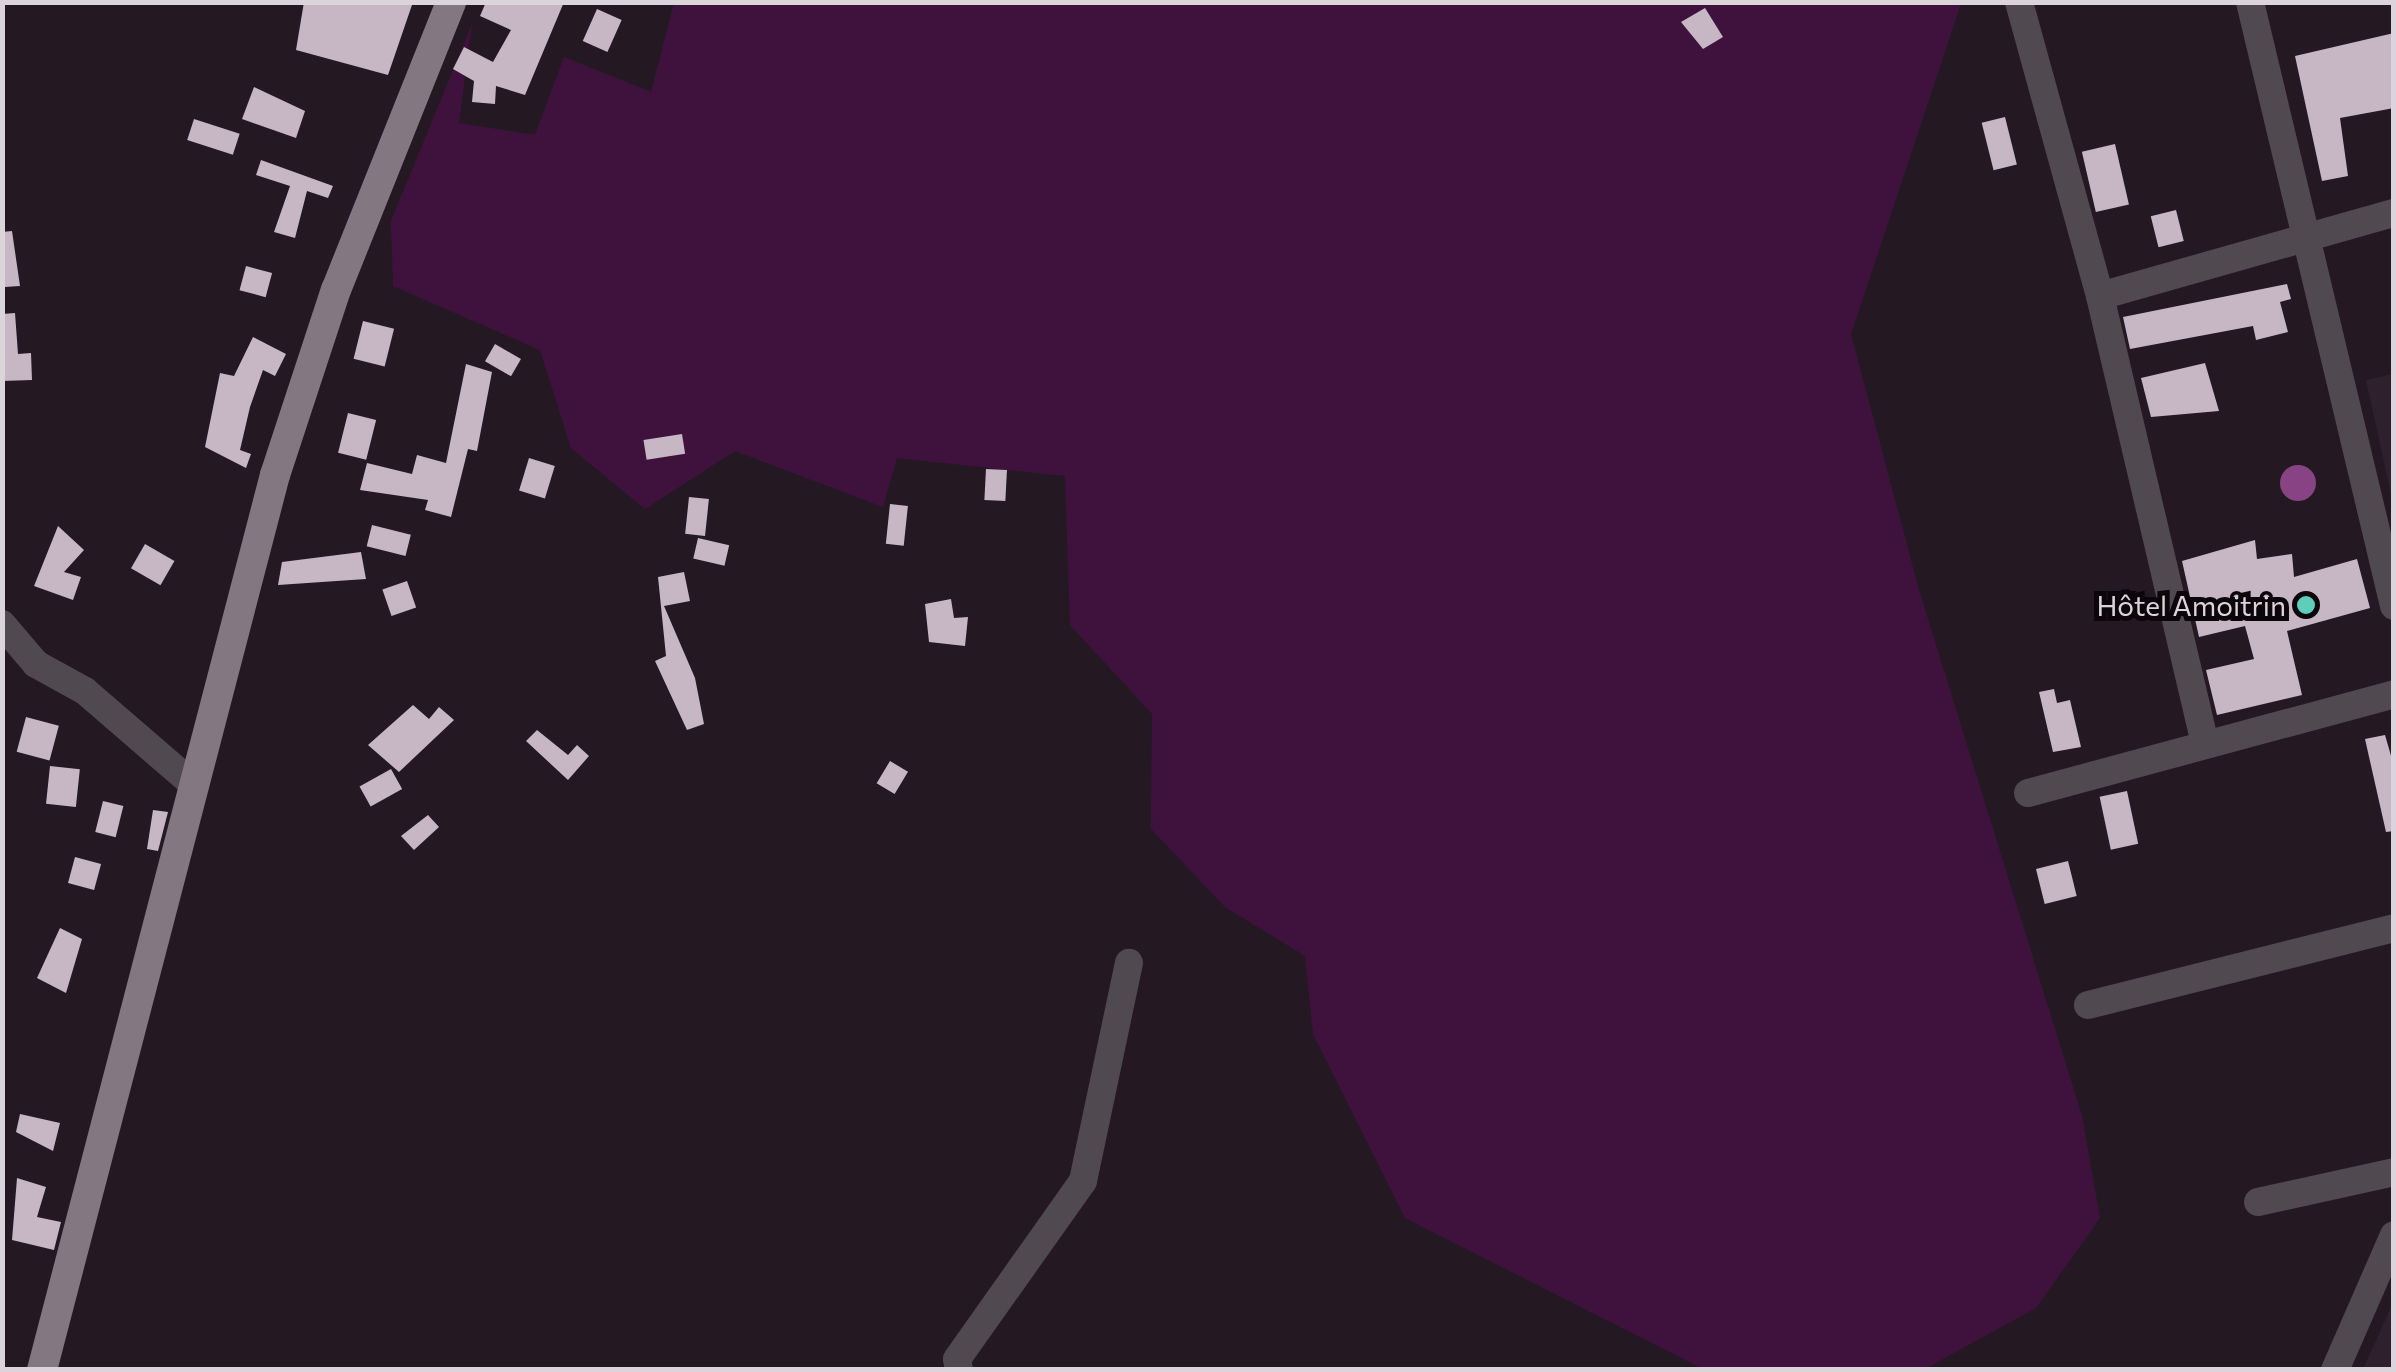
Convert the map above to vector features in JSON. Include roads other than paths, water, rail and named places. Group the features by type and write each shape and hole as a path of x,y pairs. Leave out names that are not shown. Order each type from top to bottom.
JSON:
{"main road":[{"path":"42,1370 275,475 336,290 451,2"}],"street":[{"path":"2019,2 2100,296 2204,742"},
{"path":"2250,2 2309,233 2394,606"},
{"path":"2100,296 2309,233 2394,214"},
{"path":"2,624 36,664 85,690 194,786"},
{"path":"2028,793 2204,742 2394,694"},
{"path":"2088,1006 2394,928"},
{"path":"959,1370 958,1359 1082,1181 1130,963"},
{"path":"2258,1202 2394,1172"},
{"path":"2335,1370 2394,1235"}],"place":[{"name":"Hôtel Amoitrin","path":"2306,605"}]}
